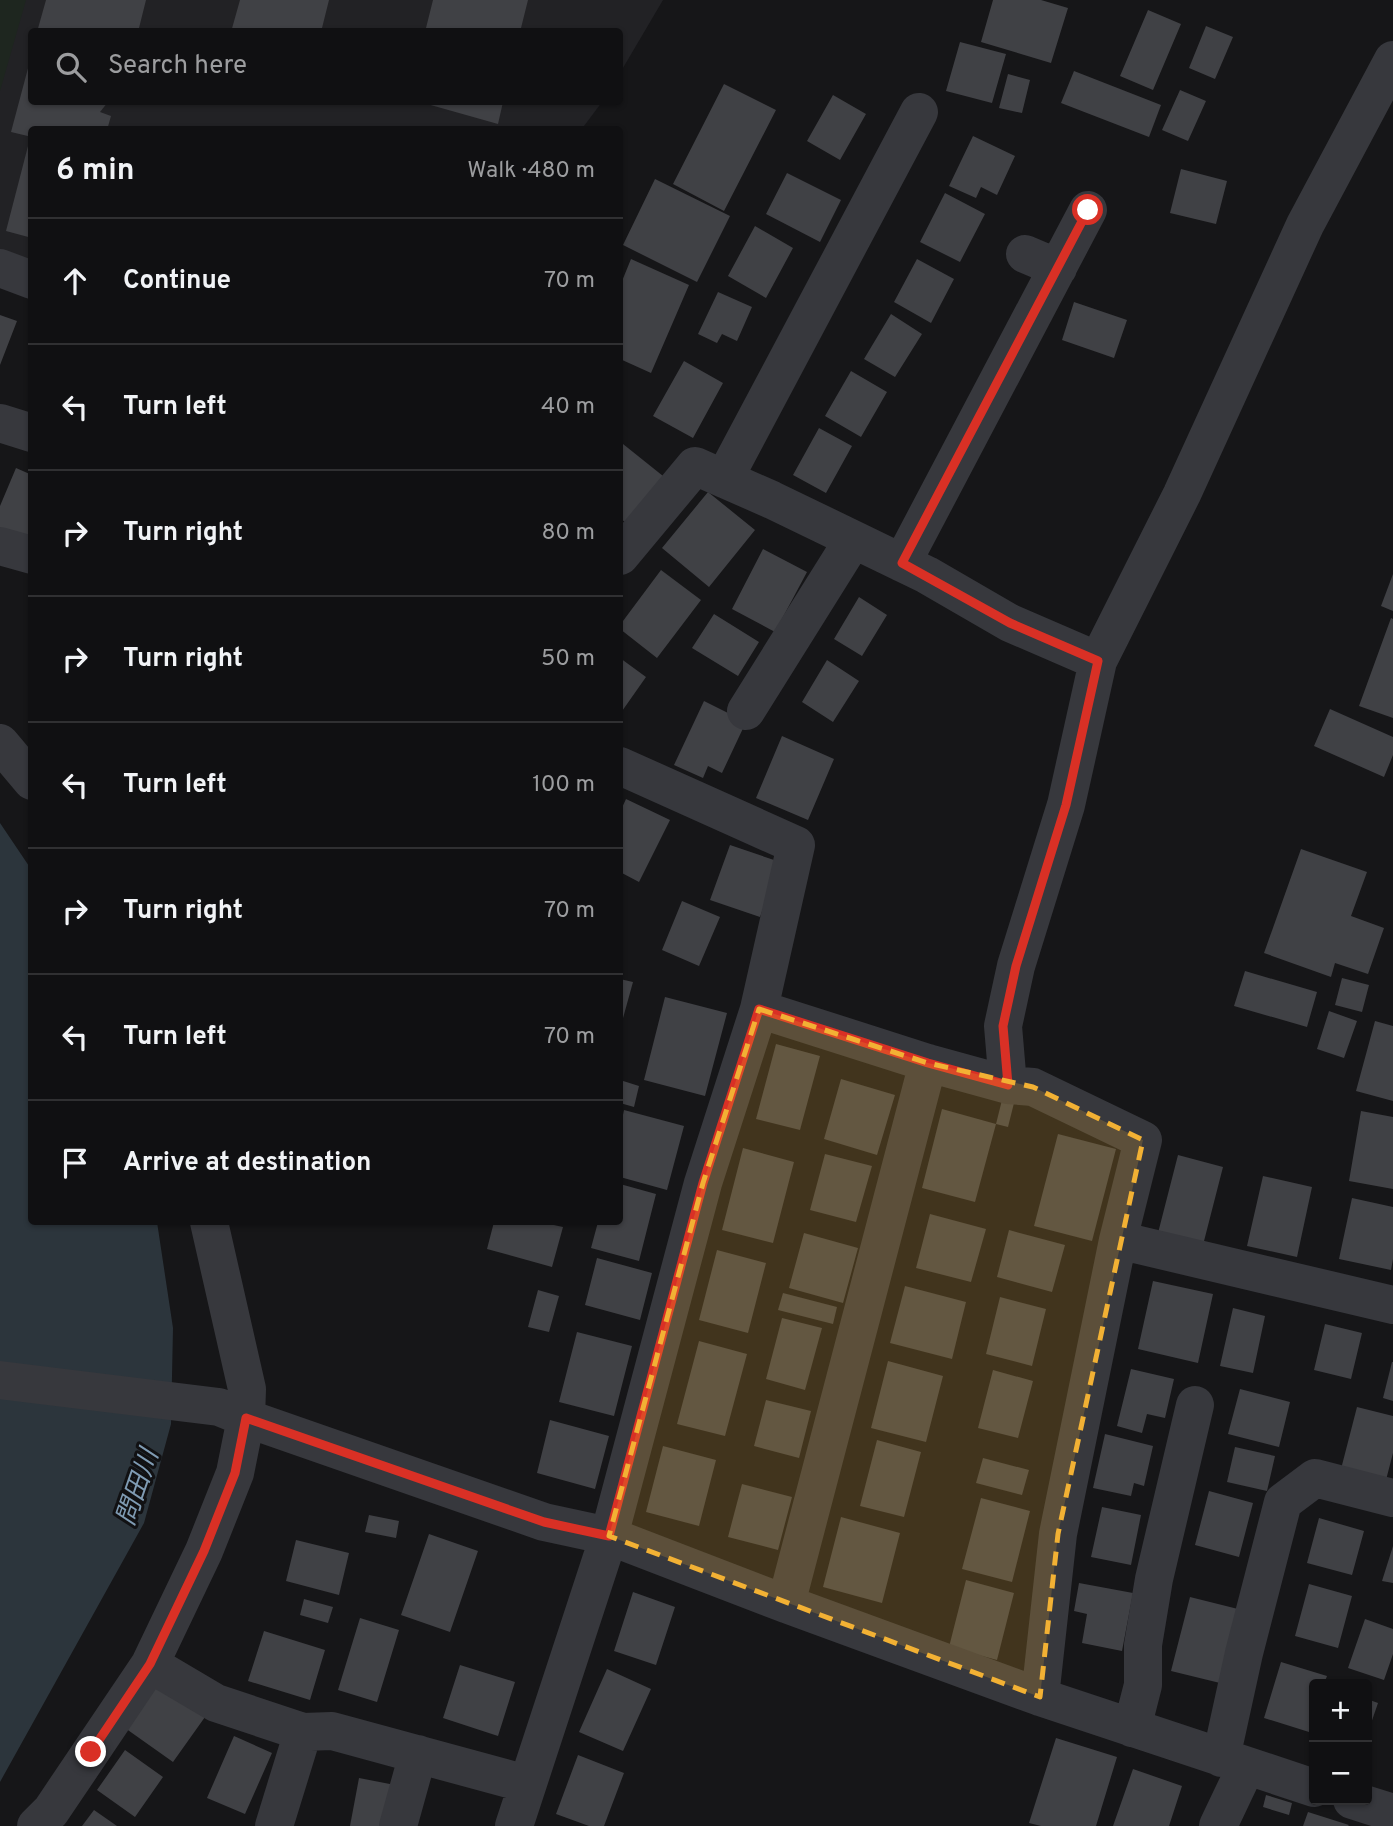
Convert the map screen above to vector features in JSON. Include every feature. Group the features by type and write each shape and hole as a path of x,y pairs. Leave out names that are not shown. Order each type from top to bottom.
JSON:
{"street":[{"path":"1008,1085 1003,1026 1008,1002 1016,966 1066,805 1098,661 1182,494 1305,225 1393,60"},
{"path":"724,479 919,112"},
{"path":"902,563 1042,261 1088,210"},
{"path":"0,268 28,278"},
{"path":"0,424 28,432"},
{"path":"623,552 695,466 902,563 1010,623 1098,661"},
{"path":"746,711 853,540"},
{"path":"0,547 28,554"},
{"path":"0,743 28,776"},
{"path":"514,1826 609,1536 703,1183 759,1009 796,845 623,767"},
{"path":"759,1009 928,1063 1008,1085 1033,1087 1143,1140 1118,1240 1058,1534 1040,1697"},
{"path":"786,1604 928,1063"},
{"path":"36,1826 51,1811 150,1664 204,1551 235,1473 233,1412 247,1390 210,1225"},
{"path":"1118,1240 1393,1305"},
{"path":"0,1380 233,1412 544,1522 609,1536 1040,1697 1309,1786"},
{"path":"1132,1728 1143,1685 1143,1645 1154,1579 1195,1405"},
{"path":"1218,1826 1233,1762 1244,1653 1283,1502 1315,1478 1393,1498"},
{"path":"150,1664 216,1703 303,1732 332,1731 527,1784"},
{"path":"274,1826 303,1732"},
{"path":"398,1826 418,1754"},
{"path":"1368,1805 1390,1812"}],"highlighted area":[{"path":"759,1009 928,1063 1033,1087 1143,1140 1058,1534 1040,1697 609,1536 703,1183"}],"shaded area":[{"path":"0,0 663,0 623,68 623,28 28,28 28,105 600,105 584,126 28,126 28,270 0,258"},
{"path":"0,0 26,0 0,91"}],"water":[{"name":"問田川","path":"0,823 28,865 28,1225 157,1225 173,1328 171,1424 144,1523 0,1782"}],"building":[{"path":"46,0 146,0 139,28 38,28"},
{"path":"240,0 329,0 322,28 232,28"},
{"path":"433,0 528,0 521,28 426,28"},
{"path":"993,0 1041,0 1068,8 1051,63 981,42"},
{"path":"1148,10 1181,24 1153,90 1120,76"},
{"path":"1206,26 1233,37 1215,79 1189,68"},
{"path":"960,42 1006,54 992,103 946,91"},
{"path":"28,68 28,105 106,105 100,112 111,116 108,126 28,126 28,136 11,132"},
{"path":"1074,71 1161,105 1149,137 1061,103"},
{"path":"1008,74 1030,80 1022,113 999,108"},
{"path":"724,84 776,110 724,211 673,184"},
{"path":"1180,90 1206,101 1188,141 1162,130"},
{"path":"833,95 866,114 840,160 807,141"},
{"path":"431,105 502,105 498,124"},
{"path":"973,136 1015,156 997,195 981,187 976,198 949,186"},
{"path":"28,146 28,237 6,231"},
{"path":"1181,169 1227,181 1216,224 1170,213"},
{"path":"787,173 841,200 820,242 766,214"},
{"path":"655,179 730,216 697,282 623,245"},
{"path":"945,193 985,214 960,262 920,242"},
{"path":"755,226 793,248 766,298 728,276"},
{"path":"631,259 689,285 651,373 623,360 623,279"},
{"path":"917,259 954,279 931,323 894,302"},
{"path":"718,292 752,307 737,341 722,334 717,343 698,334"},
{"path":"1074,302 1127,320 1114,358 1062,340"},
{"path":"891,314 922,334 895,377 864,359"},
{"path":"0,315 17,321 0,365"},
{"path":"684,361 723,383 693,438 653,416"},
{"path":"851,371 887,392 861,437 825,416"},
{"path":"819,428 852,446 826,493 793,475"},
{"path":"623,444 663,476 626,523 623,520"},
{"path":"16,468 28,473 27,540 0,529 0,506"},
{"path":"708,492 755,530 709,587 662,548"},
{"path":"763,549 807,572 775,632 732,609"},
{"path":"661,570 701,600 657,658 623,631 623,621"},
{"path":"1393,574 1393,611 1381,606"},
{"path":"859,597 887,615 862,656 834,639"},
{"path":"714,614 759,642 738,676 692,648"},
{"path":"1391,618 1393,619 1393,718 1359,706"},
{"path":"623,660 646,677 623,710"},
{"path":"827,660 859,681 833,722 802,702"},
{"path":"704,701 746,722 722,773 708,766 703,778 674,765"},
{"path":"1330,709 1393,737 1393,755 1384,777 1314,746"},
{"path":"782,736 834,759 808,820 756,798"},
{"path":"626,799 670,820 639,882 623,874 623,806"},
{"path":"730,845 780,862 760,917 710,900"},
{"path":"1301,849 1367,872 1351,916 1384,928 1368,974 1335,963 1331,977 1264,953"},
{"path":"682,901 720,917 699,966 662,950"},
{"path":"1245,971 1317,992 1307,1027 1234,1006"},
{"path":"1342,978 1369,985 1362,1012 1335,1005"},
{"path":"623,980 633,982 623,1018"},
{"path":"665,997 727,1013 705,1096 644,1080"},
{"path":"1329,1011 1357,1021 1344,1058 1317,1049"},
{"path":"1375,1021 1393,1026 1393,1101 1356,1091"},
{"path":"776,1044 820,1056 800,1130 756,1119"},
{"path":"841,1079 895,1095 877,1155 824,1139"},
{"path":"623,1081 639,1086 634,1107 623,1104"},
{"path":"1002,1100 1014,1103 1008,1127 996,1124"},
{"path":"942,1109 996,1124 975,1202 922,1188"},
{"path":"624,1110 684,1126 667,1190 623,1178"},
{"path":"1361,1111 1393,1117 1393,1189 1349,1181"},
{"path":"1058,1134 1116,1149 1092,1241 1034,1226"},
{"path":"743,1148 794,1162 773,1243 722,1230"},
{"path":"825,1154 872,1166 856,1222 810,1210"},
{"path":"1178,1155 1223,1167 1203,1245 1158,1233"},
{"path":"1263,1176 1312,1187 1297,1257 1247,1246"},
{"path":"623,1185 656,1194 639,1261 591,1248 597,1225 623,1225"},
{"path":"1352,1198 1393,1207 1391,1270 1339,1259"},
{"path":"930,1214 986,1229 971,1282 916,1268"},
{"path":"493,1225 563,1227 552,1267 487,1249"},
{"path":"1009,1230 1065,1245 1052,1292 997,1277"},
{"path":"804,1233 858,1248 843,1303 789,1288"},
{"path":"717,1250 766,1263 748,1333 699,1320"},
{"path":"597,1258 652,1273 640,1320 585,1305"},
{"path":"1153,1281 1213,1294 1198,1363 1138,1349"},
{"path":"905,1286 966,1302 952,1359 890,1343"},
{"path":"538,1290 559,1296 549,1332 528,1327"},
{"path":"783,1293 837,1307 833,1324 778,1310"},
{"path":"1000,1297 1046,1309 1032,1366 986,1354"},
{"path":"1233,1308 1265,1316 1253,1373 1220,1366"},
{"path":"782,1318 822,1328 805,1390 766,1379"},
{"path":"1325,1324 1362,1333 1351,1379 1314,1370"},
{"path":"577,1332 632,1346 614,1416 559,1402"},
{"path":"699,1341 747,1354 725,1436 677,1424"},
{"path":"888,1361 943,1376 926,1442 871,1428"},
{"path":"1393,1362 1393,1401 1383,1398"},
{"path":"1131,1369 1174,1379 1165,1418 1147,1414 1142,1433 1117,1426"},
{"path":"993,1370 1033,1381 1018,1438 978,1428"},
{"path":"1240,1389 1290,1402 1279,1447 1228,1434"},
{"path":"766,1400 811,1411 799,1458 754,1446"},
{"path":"1357,1407 1393,1416 1393,1453 1386,1480 1341,1469"},
{"path":"550,1420 609,1436 595,1489 537,1473"},
{"path":"1105,1434 1153,1446 1144,1486 1134,1483 1131,1496 1093,1488"},
{"path":"877,1440 921,1452 904,1517 860,1506"},
{"path":"663,1446 716,1460 699,1526 646,1512"},
{"path":"1235,1447 1275,1456 1267,1491 1227,1482"},
{"path":"983,1458 1029,1470 1022,1495 976,1483"},
{"path":"742,1484 792,1497 778,1550 728,1537"},
{"path":"1209,1491 1253,1503 1239,1557 1195,1545"},
{"path":"981,1498 1030,1511 1012,1582 962,1569"},
{"path":"1102,1507 1141,1515 1131,1565 1091,1557"},
{"path":"369,1515 399,1521 396,1538 365,1532"},
{"path":"841,1517 900,1533 882,1603 823,1587"},
{"path":"1319,1518 1364,1531 1352,1575 1307,1563"},
{"path":"429,1534 478,1551 450,1632 401,1615"},
{"path":"296,1540 349,1553 339,1595 286,1581"},
{"path":"1393,1546 1393,1583 1382,1581"},
{"path":"966,1580 1014,1593 997,1660 949,1647"},
{"path":"1079,1583 1133,1593 1122,1651 1082,1643 1087,1614 1074,1611"},
{"path":"1309,1584 1352,1596 1338,1648 1295,1636"},
{"path":"633,1592 675,1607 656,1665 614,1651"},
{"path":"1190,1597 1238,1609 1220,1683 1171,1671"},
{"path":"304,1599 333,1607 328,1623 300,1615"},
{"path":"360,1618 399,1630 377,1702 338,1690"},
{"path":"1365,1619 1393,1629 1393,1654 1384,1680 1348,1668"},
{"path":"264,1631 325,1650 310,1700 248,1681"},
{"path":"1281,1662 1327,1676 1326,1679 1309,1679 1309,1732 1264,1718"},
{"path":"460,1665 515,1682 498,1736 443,1718"},
{"path":"607,1669 651,1689 623,1751 579,1732"},
{"path":"157,1682 205,1717 173,1762 125,1728"},
{"path":"1372,1701 1378,1703 1372,1720"},
{"path":"234,1736 272,1753 245,1814 207,1798"},
{"path":"1056,1738 1117,1757 1096,1826 1041,1826 1029,1823"},
{"path":"125,1750 163,1777 135,1817 97,1790"},
{"path":"578,1755 624,1773 604,1826 589,1826 556,1814"},
{"path":"1133,1769 1182,1786 1169,1826 1113,1826"},
{"path":"359,1778 395,1785 387,1826 350,1826"},
{"path":"1266,1795 1292,1803 1289,1815 1263,1807"},
{"path":"94,1810 117,1826 82,1826"},
{"path":"1308,1812 1349,1825 1303,1826"}],"route":[{"path":"91,1752 150,1664 204,1551 235,1473 246,1418 544,1522 609,1536 703,1183 759,1009 928,1063 1008,1085 1003,1026 1016,966 1066,805 1098,661 1010,623 902,563 1088,210"}]}
